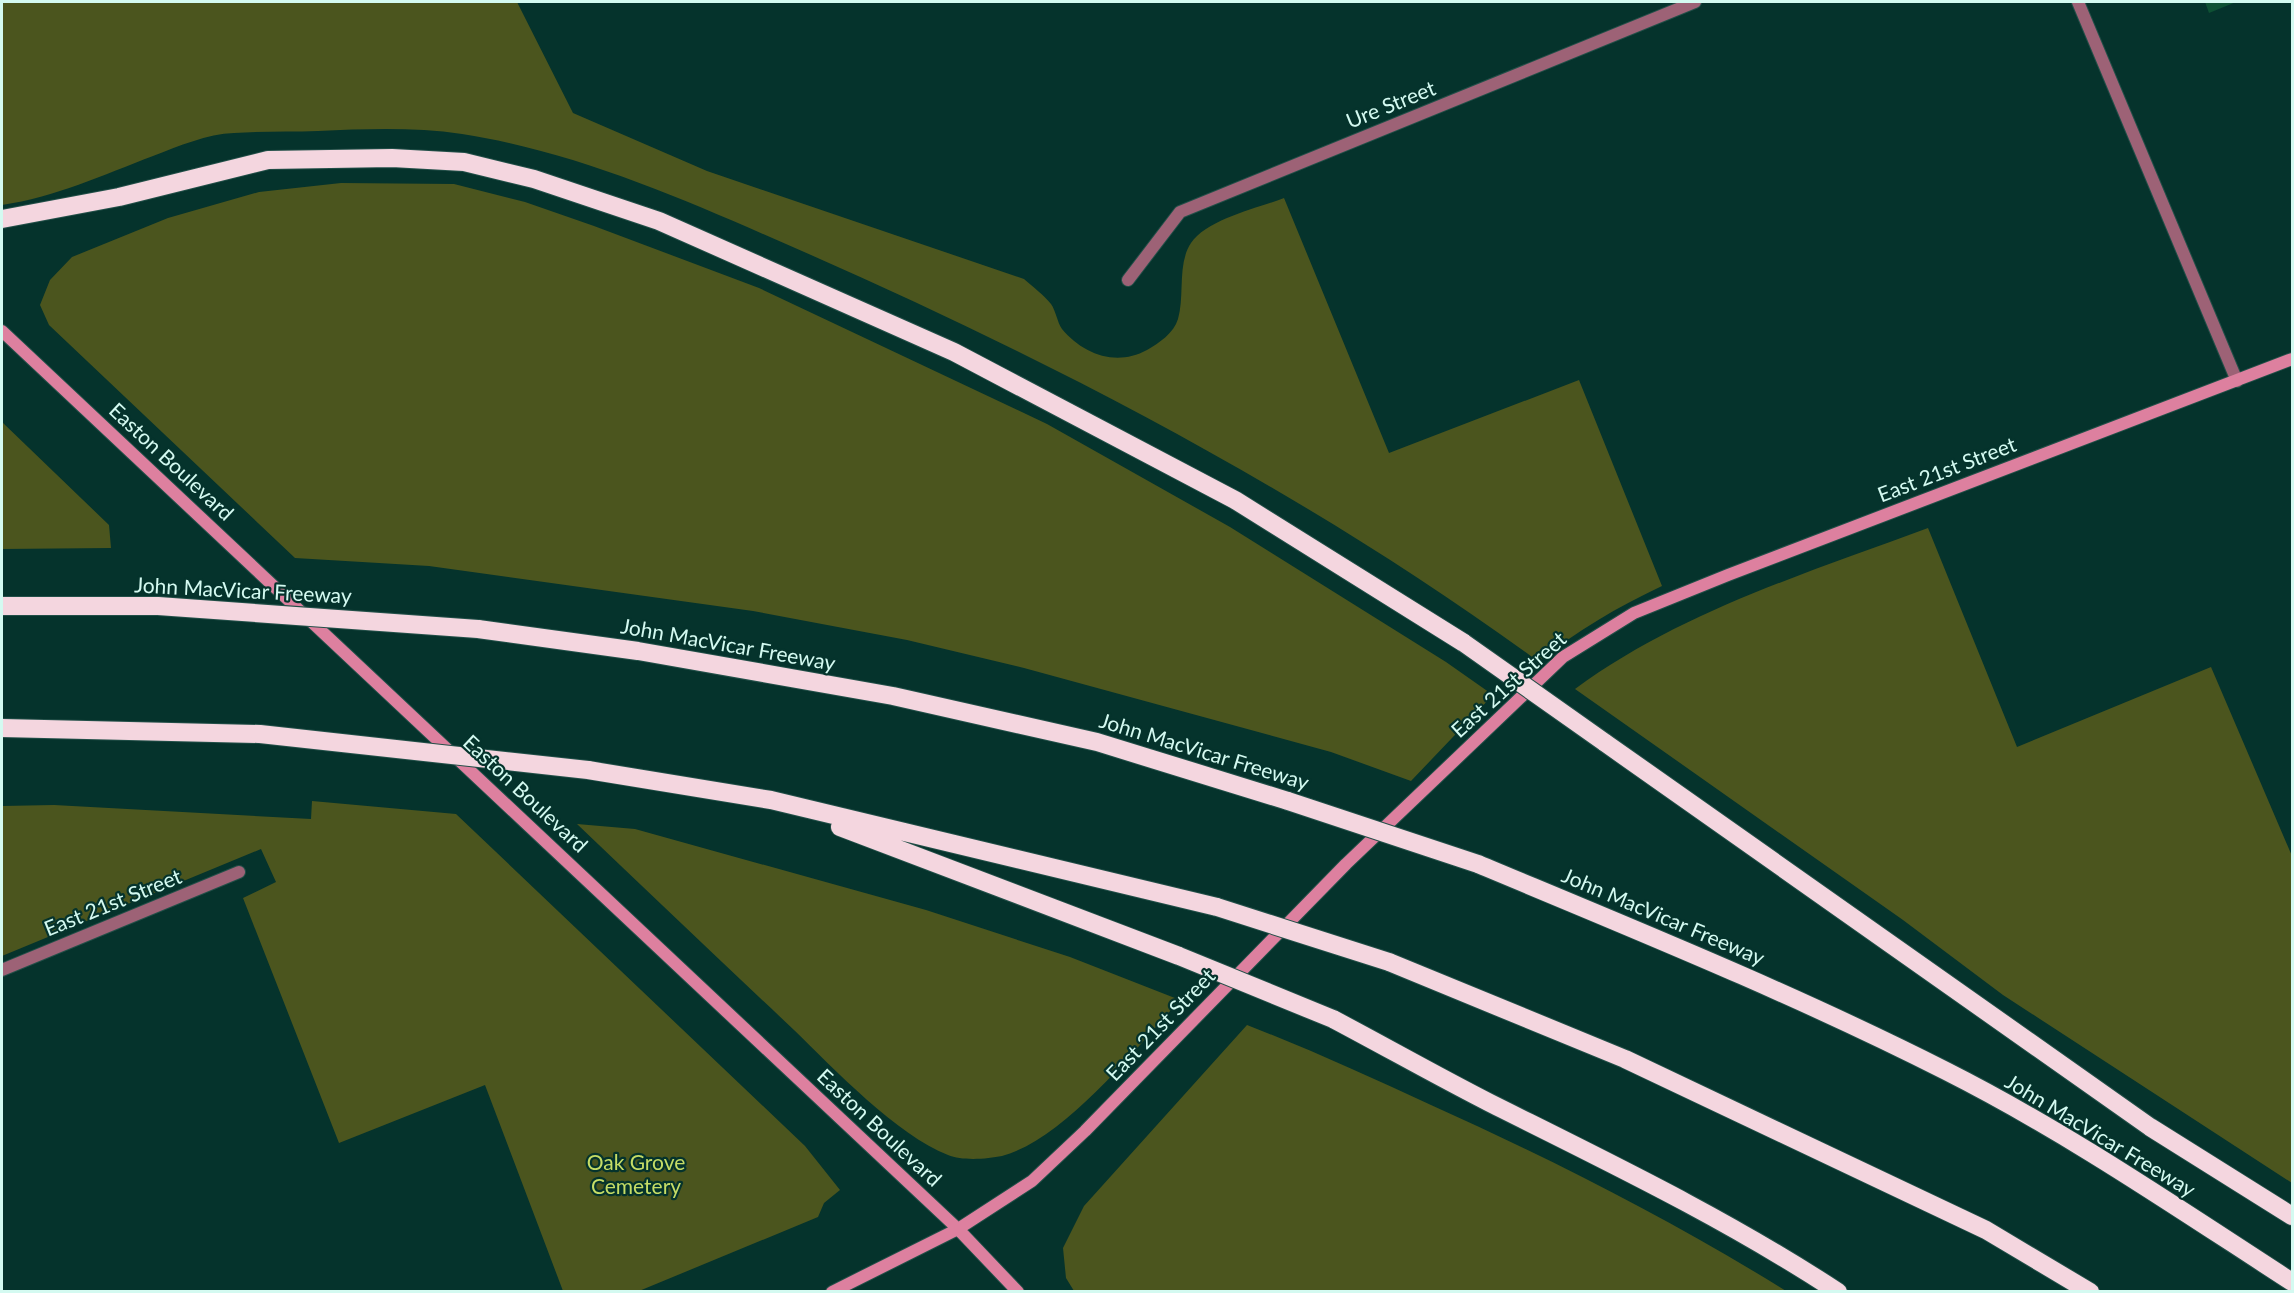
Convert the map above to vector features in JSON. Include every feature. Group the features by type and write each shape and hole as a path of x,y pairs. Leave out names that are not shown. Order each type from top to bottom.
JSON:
{"highway":[{"path":"2,219 119,197 268,160 392,158 464,162 534,179 658,221 954,352 1235,500 1464,643 2150,1127 2292,1216"},
{"name":"John MacVicar Freeway","path":"2,606 158,606 478,629 638,651 893,696 1097,742 1288,801 1479,864 1791,996 1948,1072 2101,1158 2292,1282"},
{"path":"2,728 261,734 588,770 771,800 1217,907 1389,962 1626,1059 1986,1230 2090,1292"},
{"path":"771,800 1179,956 1333,1019 1488,1102 1610,1161 1795,1263 1838,1292"}],"main road":[{"name":"Easton Boulevard","path":"2,331 958,1229 1018,1292"},
{"name":"East 21st Street","path":"832,1292 958,1229 1040,1174 1346,864 1563,657 1634,613 1655,604 2292,359"}],"street":[{"name":"Ure Street","path":"1128,280 1180,213 1695,2"},
{"path":"2078,2 2237,381"},
{"name":"East 21st Street","path":"2,970 239,872"}],"green space":[{"path":"2,2 517,2 573,113 707,171 1024,279 1051,304 1060,326 1070,338 1090,351 1112,357 1135,355 1147,350 1173,329 1180,310 1184,260 1191,243 1199,235 1221,221 1284,198 1389,453 1579,380 1662,586 1598,620 1539,662 1454,602 1366,545 1186,439 1094,390 906,298 684,200 597,168 507,143 462,134 408,129 224,134 203,138 60,191 2,205"},
{"path":"341,183 454,184 525,202 759,288 1047,424 1230,527 1446,662 1493,695 1411,781 1331,752 1024,668 907,640 753,611 429,566 295,558 49,325 40,305 50,280 72,257 168,218 259,192"},
{"path":"2,422 109,525 111,548 2,549"},
{"path":"1928,528 2017,747 2211,667 2292,856 2292,1183 2003,995 1903,920 1575,689 1615,662 1701,616 1791,578"},
{"name":"Oak Grove Cemetery","path":"312,801 456,814 805,1146 840,1190 824,1203 818,1217 639,1291 563,1291 485,1085 339,1143 243,898 276,882 261,849 2,956 2,806 54,805 311,819"},
{"path":"577,824 635,829 926,910 1070,957 1180,1000 1098,1090 1050,1131 1026,1146 1002,1156 975,1159 954,1157 908,1133 867,1100"},
{"path":"1247,1025 1362,1074 1567,1169 1656,1215 1786,1291 1074,1291 1066,1278 1063,1248 1084,1206"}],"building":[{"path":"2205,2 2236,2 2209,13"}]}
